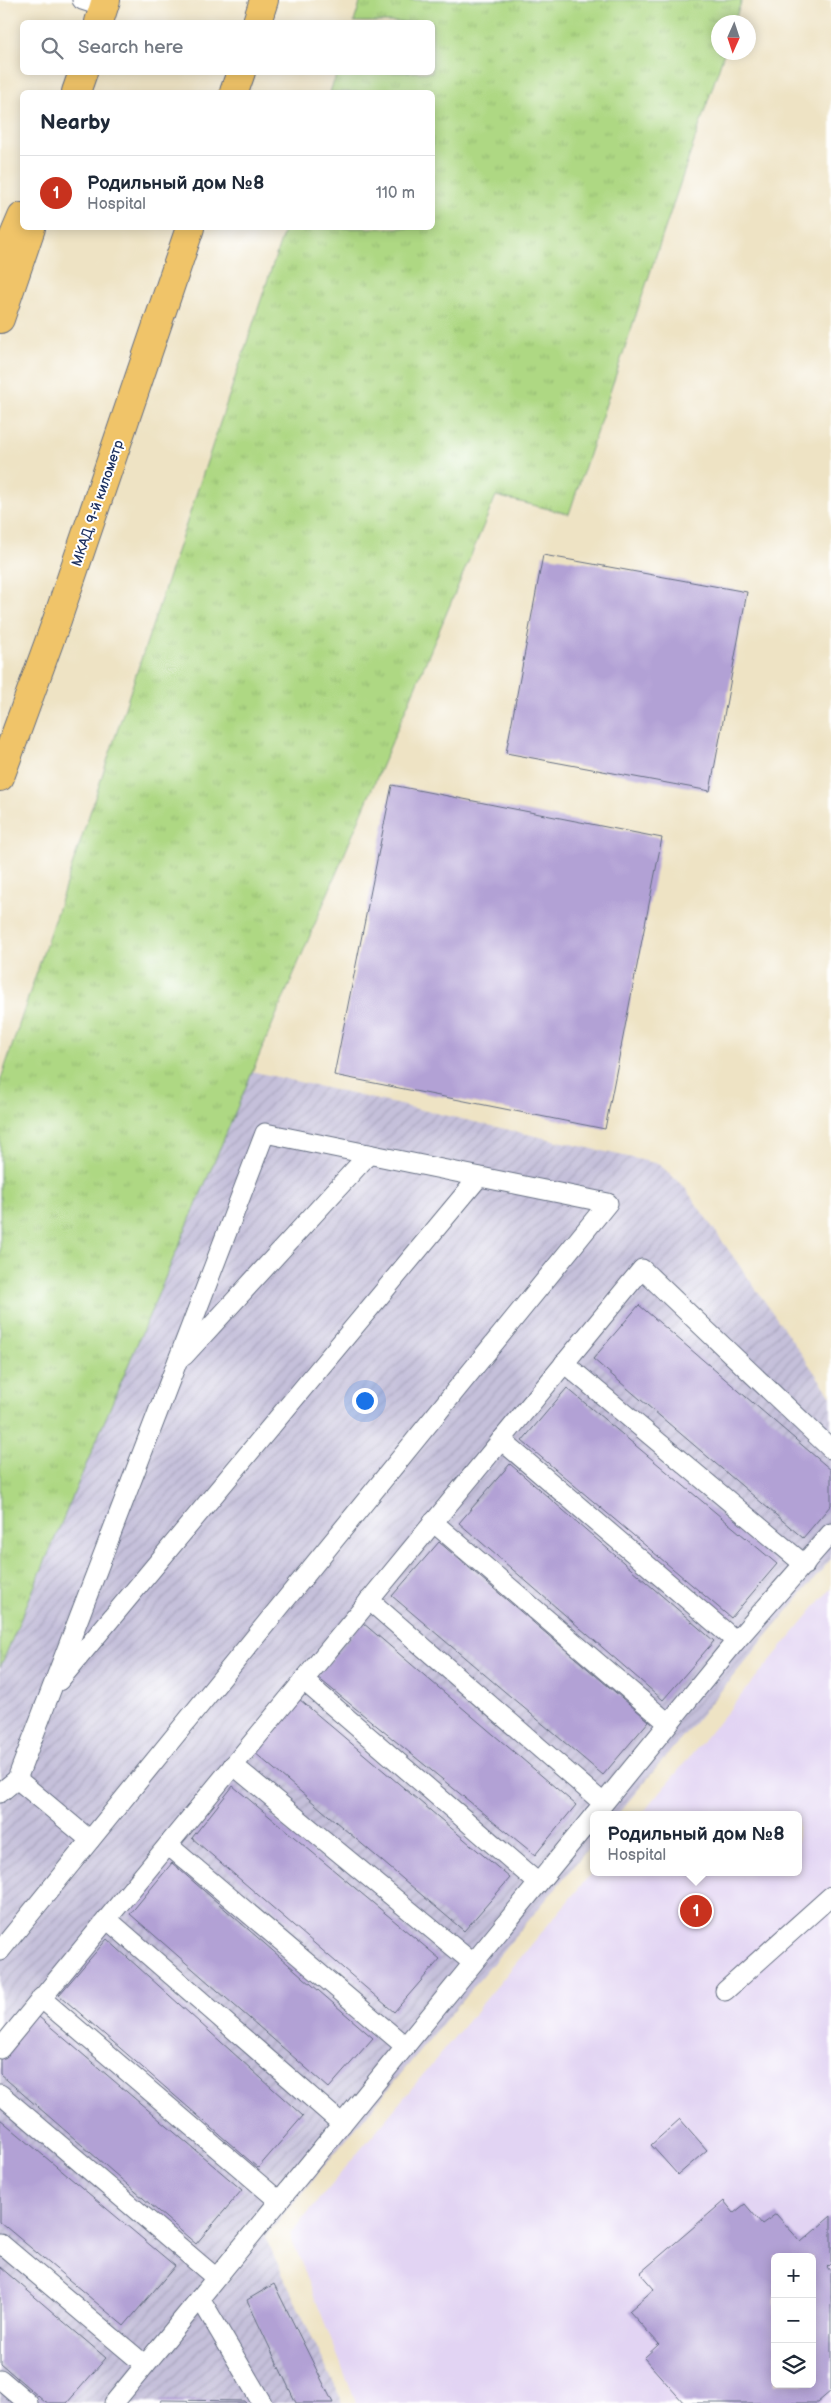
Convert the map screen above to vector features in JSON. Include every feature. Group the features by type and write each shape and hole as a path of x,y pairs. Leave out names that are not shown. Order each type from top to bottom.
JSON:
{"main road":[{"path":"258,20 264,0"},
{"path":"77,90 82,75"},
{"path":"235,90 240,75"},
{"path":"0,269 20,222"},
{"path":"0,319 30,230"},
{"name":"МКАД, 9-й километр","path":"0,777 57,620 189,230"}],"lane":[{"path":"0,1792 17,1778 265,1133 608,1203 0,1950"},
{"path":"176,1365 369,1154"},
{"path":"50,1692 479,1177"},
{"path":"0,2048 642,1269 831,1449"},
{"path":"564,1363 805,1565"},
{"path":"501,1440 736,1641"},
{"path":"433,1522 668,1723"},
{"path":"369,1600 597,1811 736,1641 805,1565 831,1533"},
{"path":"303,1680 538,1883"},
{"path":"233,1766 473,1963"},
{"path":"17,1778 90,1840"},
{"path":"114,2403 590,1820"},
{"path":"168,1845 405,2046"},
{"path":"725,1991 831,1896"},
{"path":"107,1919 342,2124"},
{"path":"42,1998 279,2201"},
{"path":"0,2094 216,2278"},
{"path":"0,2243 145,2365"},
{"path":"200,2298 262,2403"},
{"path":"0,2379 28,2403"}],"shaded area":[{"path":"242,1069 659,1164 685,1188 831,1396 831,1559 620,1811 590,1811 590,1847 265,2237 343,2403 0,2403 0,1665"},
{"path":"831,1588 831,2403 356,2403 290,2234 590,1875 802,1876 802,1811 644,1811"}],"green space":[{"path":"361,0 742,0 737,15 711,15 711,60 722,60 569,514 496,496 0,1668 0,1082 284,230 435,230 435,90 331,90 336,75 435,75 435,20 355,20"}],"building":[{"path":"543,555 747,592 710,791 506,753"},
{"path":"392,785 662,838 605,1129 334,1075"},
{"path":"639,1305 831,1470 831,1505 803,1538 593,1359"},
{"path":"567,1388 777,1564 731,1618 522,1441"},
{"path":"510,1464 714,1641 663,1700 459,1523"},
{"path":"439,1542 649,1721 603,1775 392,1596"},
{"path":"363,1623 576,1805 535,1855 317,1677"},
{"path":"299,1699 510,1878 464,1931 254,1752"},
{"path":"233,1786 440,1959 394,2012 192,1838"},
{"path":"172,1863 373,2038 329,2088 130,1914"},
{"path":"107,1939 303,2116 258,2168 59,1995"},
{"path":"32,2011 242,2190 196,2244 0,2074 0,2051"},
{"path":"0,2119 175,2266 124,2326 0,2222"},
{"path":"680,2119 707,2150 678,2175 651,2145"},
{"path":"724,2201 734,2213 745,2204 762,2224 776,2214 801,2242 831,2216 831,2263 827,2267 831,2272 831,2391 817,2403 684,2403 644,2358 659,2344 629,2311 654,2289 640,2273"},
{"path":"0,2267 106,2358 67,2403 46,2403 0,2363"},
{"path":"274,2284 333,2403 296,2403 247,2300"},
{"path":"162,2400 245,2401 246,2403 160,2403"}],"place":[{"name":"Родильный дом №8","path":"696,1911"}]}
